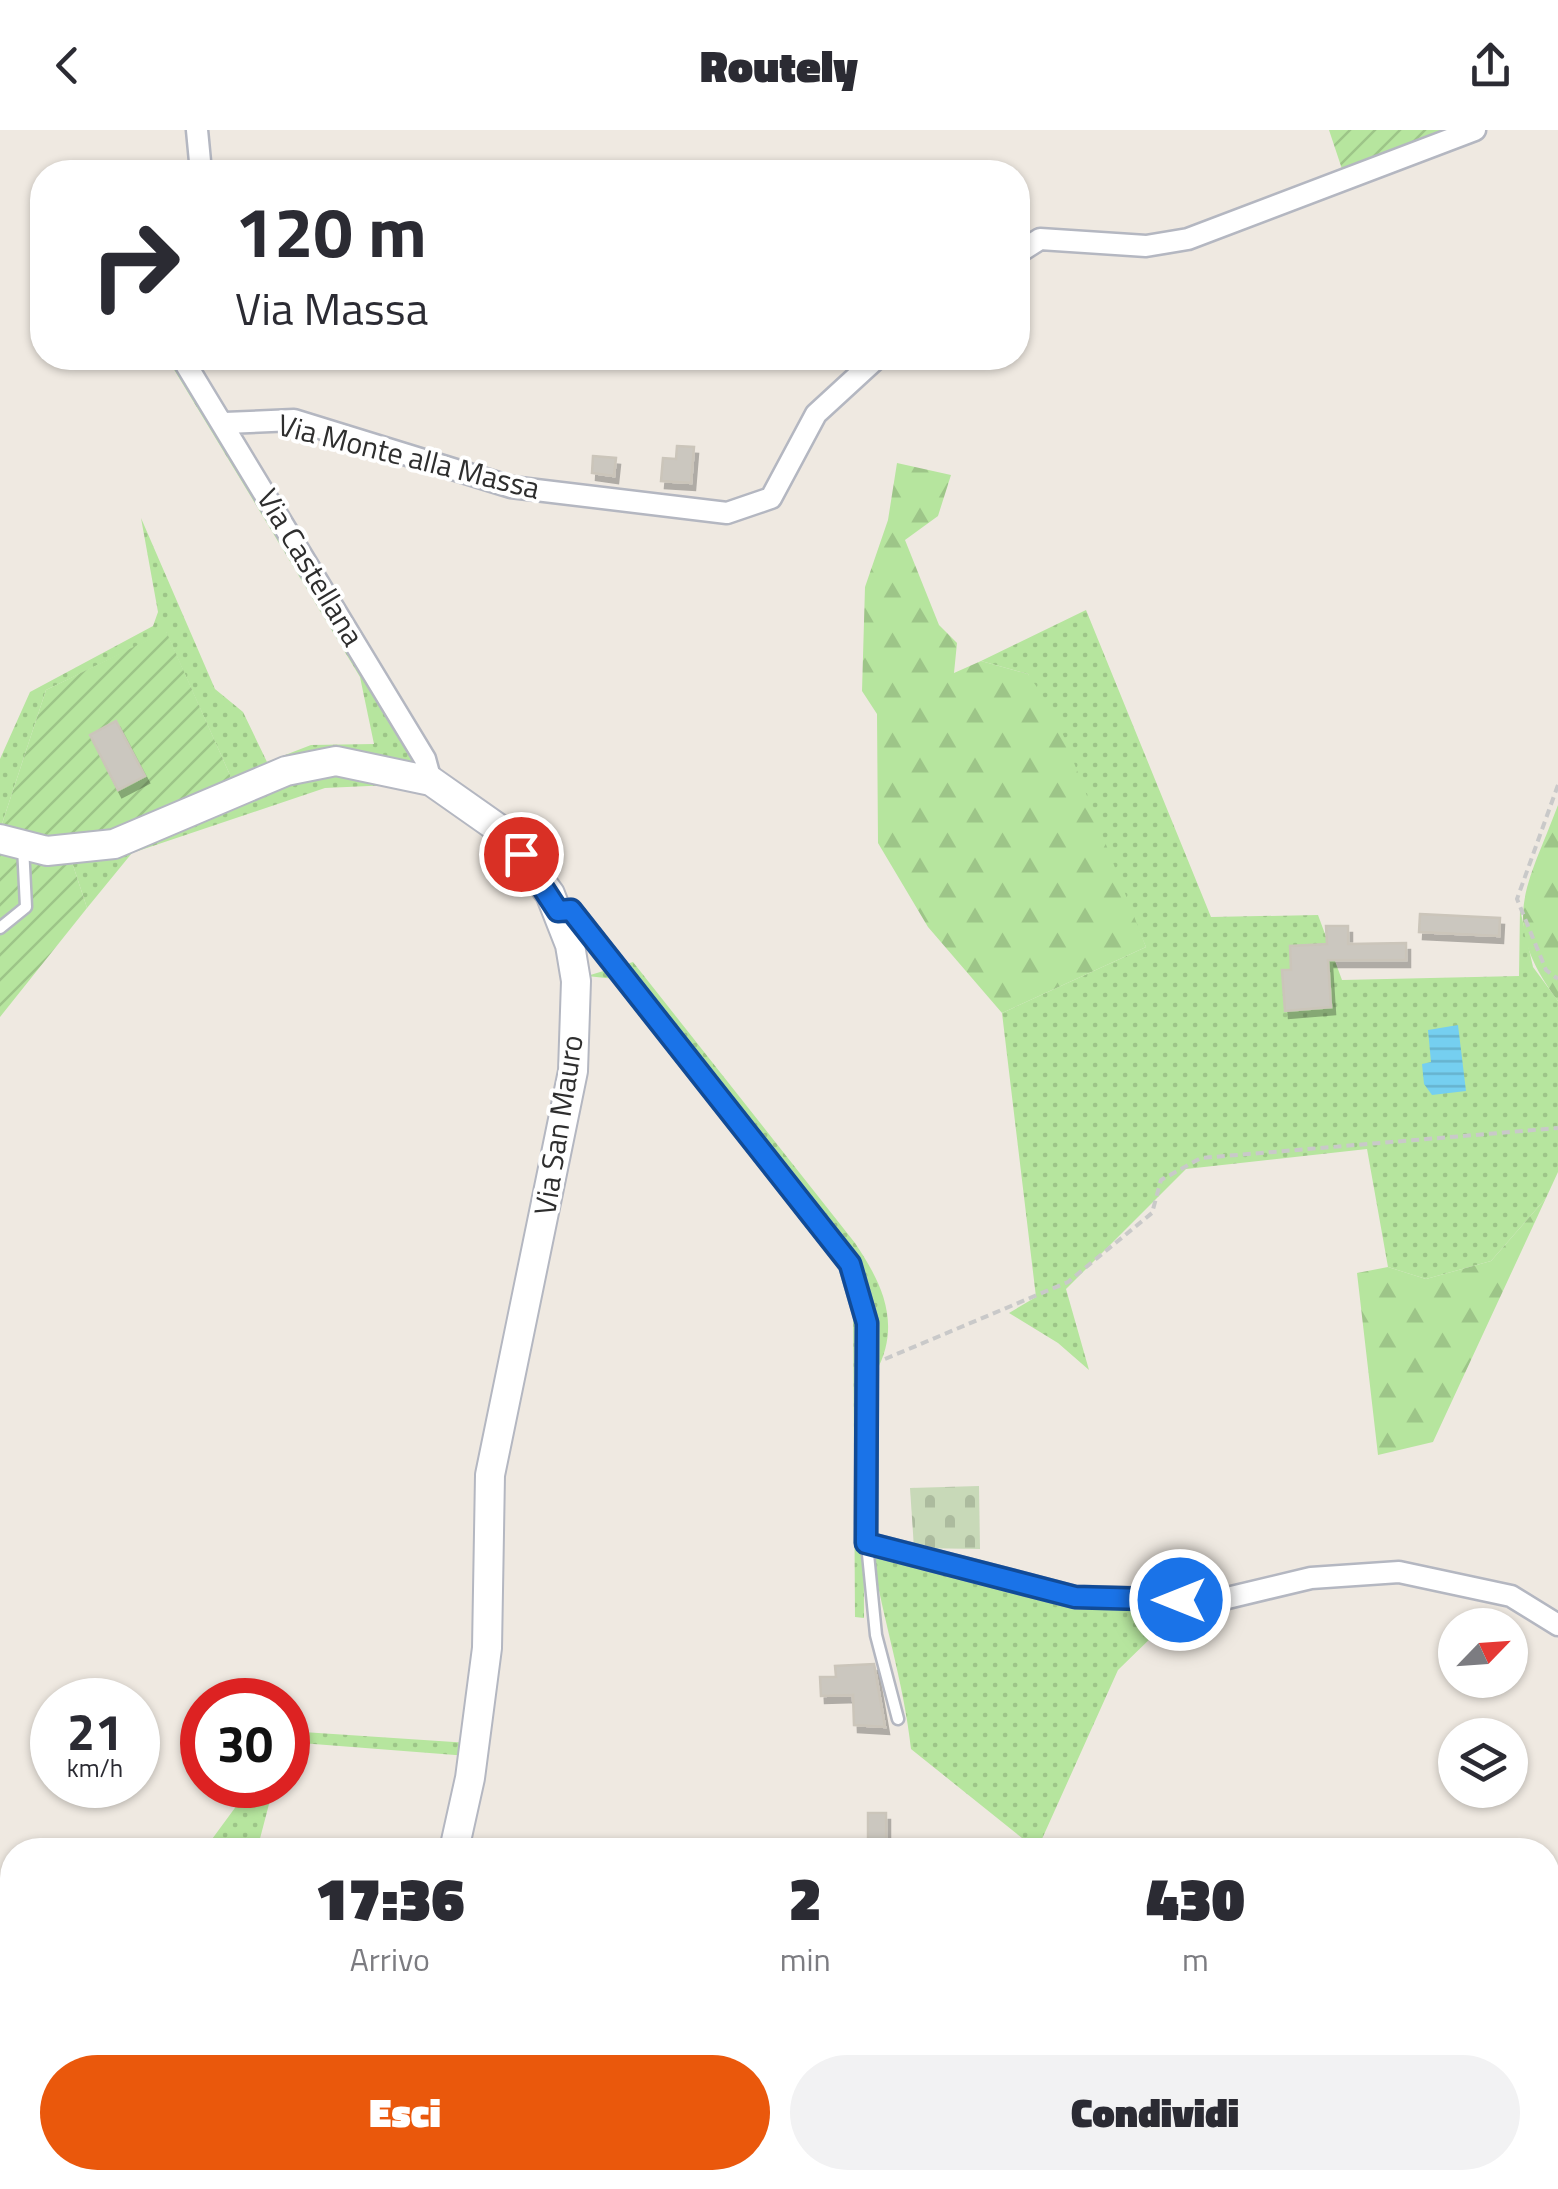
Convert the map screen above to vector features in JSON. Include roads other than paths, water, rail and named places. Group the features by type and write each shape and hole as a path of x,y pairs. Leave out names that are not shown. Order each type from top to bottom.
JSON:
{"main road":[{"name":"Via San Mauro","path":"12,842 47,851 114,844 286,771 336,761 431,781 504,832 558,911 576,981 573,1071 490,1475 487,1648 470,1778 457,1838"}],"street":[{"path":"197,130 200,160"},
{"path":"1030,245 1040,239 1146,246 1188,240 1475,130"},
{"name":"Via Castellana","path":"190,370 426,759 431,781"},
{"name":"Via Monte alla Massa","path":"225,423 294,420 511,487 726,513 771,498 816,414 864,370"},
{"path":"558,911 571,910 850,1264 865,1304 866,1543 1075,1597 1220,1600 1311,1578 1399,1572 1511,1596 1558,1625"}],"lane":[{"path":"0,928 26,907 12,842"},
{"path":"866,1543 876,1636 898,1719"}],"water":[{"path":"1458,1025 1466,1091 1432,1095 1424,1084 1422,1064 1431,1062 1428,1030"}]}
